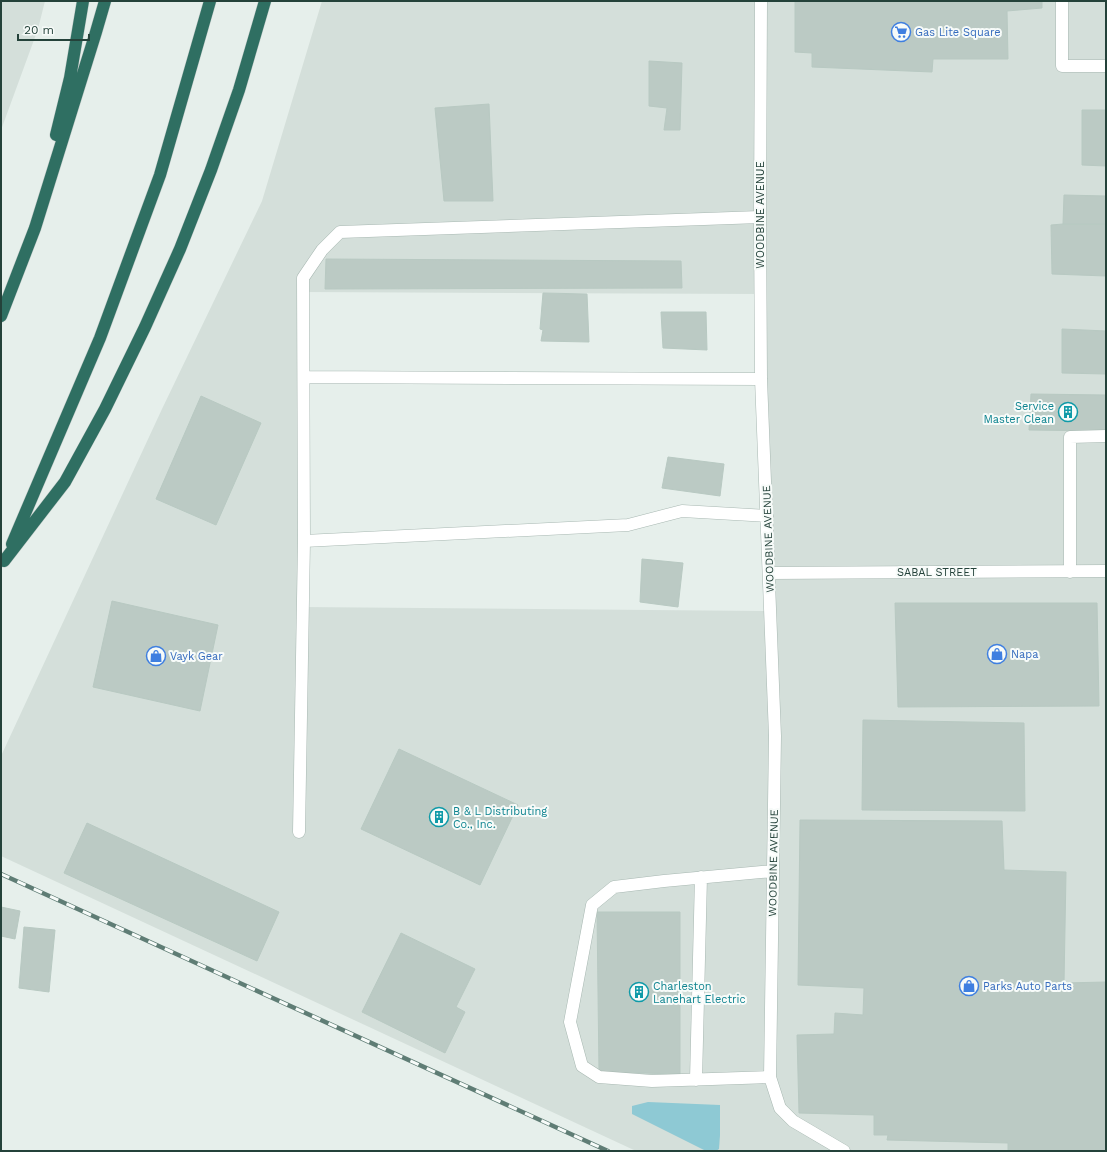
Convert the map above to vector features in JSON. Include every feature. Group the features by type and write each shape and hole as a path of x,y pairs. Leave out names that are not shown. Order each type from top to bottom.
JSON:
{"highway":[{"path":"35,228 70,78 83,1"},
{"path":"1,316 35,228 105,1"},
{"path":"3,565 103,331 160,175 210,1"},
{"path":"3,565 66,482 105,409 144,327 180,249 211,170 239,90 265,1"}],"street":[{"name":"WOODBINE AVENUE","path":"761,1 761,379 775,736 770,1077 780,1108 793,1121 844,1151"},
{"path":"1062,1 1062,66 1106,66"},
{"path":"299,832 304,541 303,278 322,250 340,232 760,217"},
{"path":"304,377 761,379"},
{"path":"1070,572 1070,437 1106,436"},
{"path":"304,541 628,526 682,511 767,516"},
{"name":"SABAL STREET","path":"769,573 1106,571"},
{"path":"770,1077 652,1081 599,1077 582,1066 570,1022 592,904 614,887 701,877 773,871"},
{"path":"696,1080 701,877"}],"shaded area":[{"path":"1,1 45,1 38,29 1,130"},
{"path":"322,1 1106,1 1106,1151 636,1151 1,856 1,756 162,409 262,201","holes":["303,292 760,294 770,611 303,607"]}],"water":[{"path":"648,1102 720,1105 719,1149 716,1151 706,1151 632,1114 632,1106"}],"building":[{"name":"Gas Lite Square","path":"795,1 1042,1 1042,8 1007,11 1008,59 933,59 932,72 812,67 812,53 795,52"},
{"path":"649,61 682,63 680,130 664,130 667,108 649,106"},
{"path":"489,104 493,201 444,201 435,108"},
{"path":"1082,110 1106,110 1106,166 1082,165"},
{"path":"1064,195 1106,196 1106,224 1063,224"},
{"path":"1106,224 1106,276 1052,274 1051,225"},
{"path":"326,259 681,261 682,288 325,289"},
{"path":"543,293 587,294 589,342 541,341 543,330 540,329"},
{"path":"661,312 706,312 707,350 663,348"},
{"path":"1062,329 1106,331 1106,374 1062,373"},
{"name":"Service Master Clean","path":"1031,394 1106,395 1106,431 1029,430"},
{"path":"201,396 261,423 216,525 156,499"},
{"path":"668,457 724,464 720,496 662,488"},
{"path":"642,559 683,563 678,607 640,602"},
{"name":"Vayk Gear","path":"112,601 218,625 200,711 93,687"},
{"name":"Napa","path":"895,603 1097,603 1099,706 898,707"},
{"path":"863,720 1024,723 1025,811 862,810"},
{"name":"B & L Distributing Co., Inc.","path":"399,749 518,805 480,885 361,829"},
{"name":"Parks Auto Parts","path":"800,820 1002,821 1004,870 1066,872 1064,983 1106,982 1106,1151 1008,1151 1008,1143 887,1140 888,1135 874,1135 874,1115 799,1113 797,1035 834,1034 835,1013 863,1015 864,988 798,985"},
{"path":"87,823 279,912 257,961 64,873"},
{"path":"1,907 20,911 15,939 1,936"},
{"name":"Charleston Lanehart Electric","path":"597,912 680,912 680,1074 599,1072"},
{"path":"24,927 55,930 49,992 19,988"},
{"path":"401,933 475,969 456,1007 465,1012 445,1053 362,1012"}],"railway":[{"path":"1,874 608,1151"}],"place":[{"name":"Gas Lite Square","path":"901,32"},
{"name":"Service Master Clean","path":"1068,412"},
{"name":"Napa","path":"997,654"},
{"name":"Vayk Gear","path":"156,656"},
{"name":"B & L Distributing Co., Inc.","path":"439,817"},
{"name":"Parks Auto Parts","path":"969,986"},
{"name":"Charleston Lanehart Electric","path":"639,992"}]}
